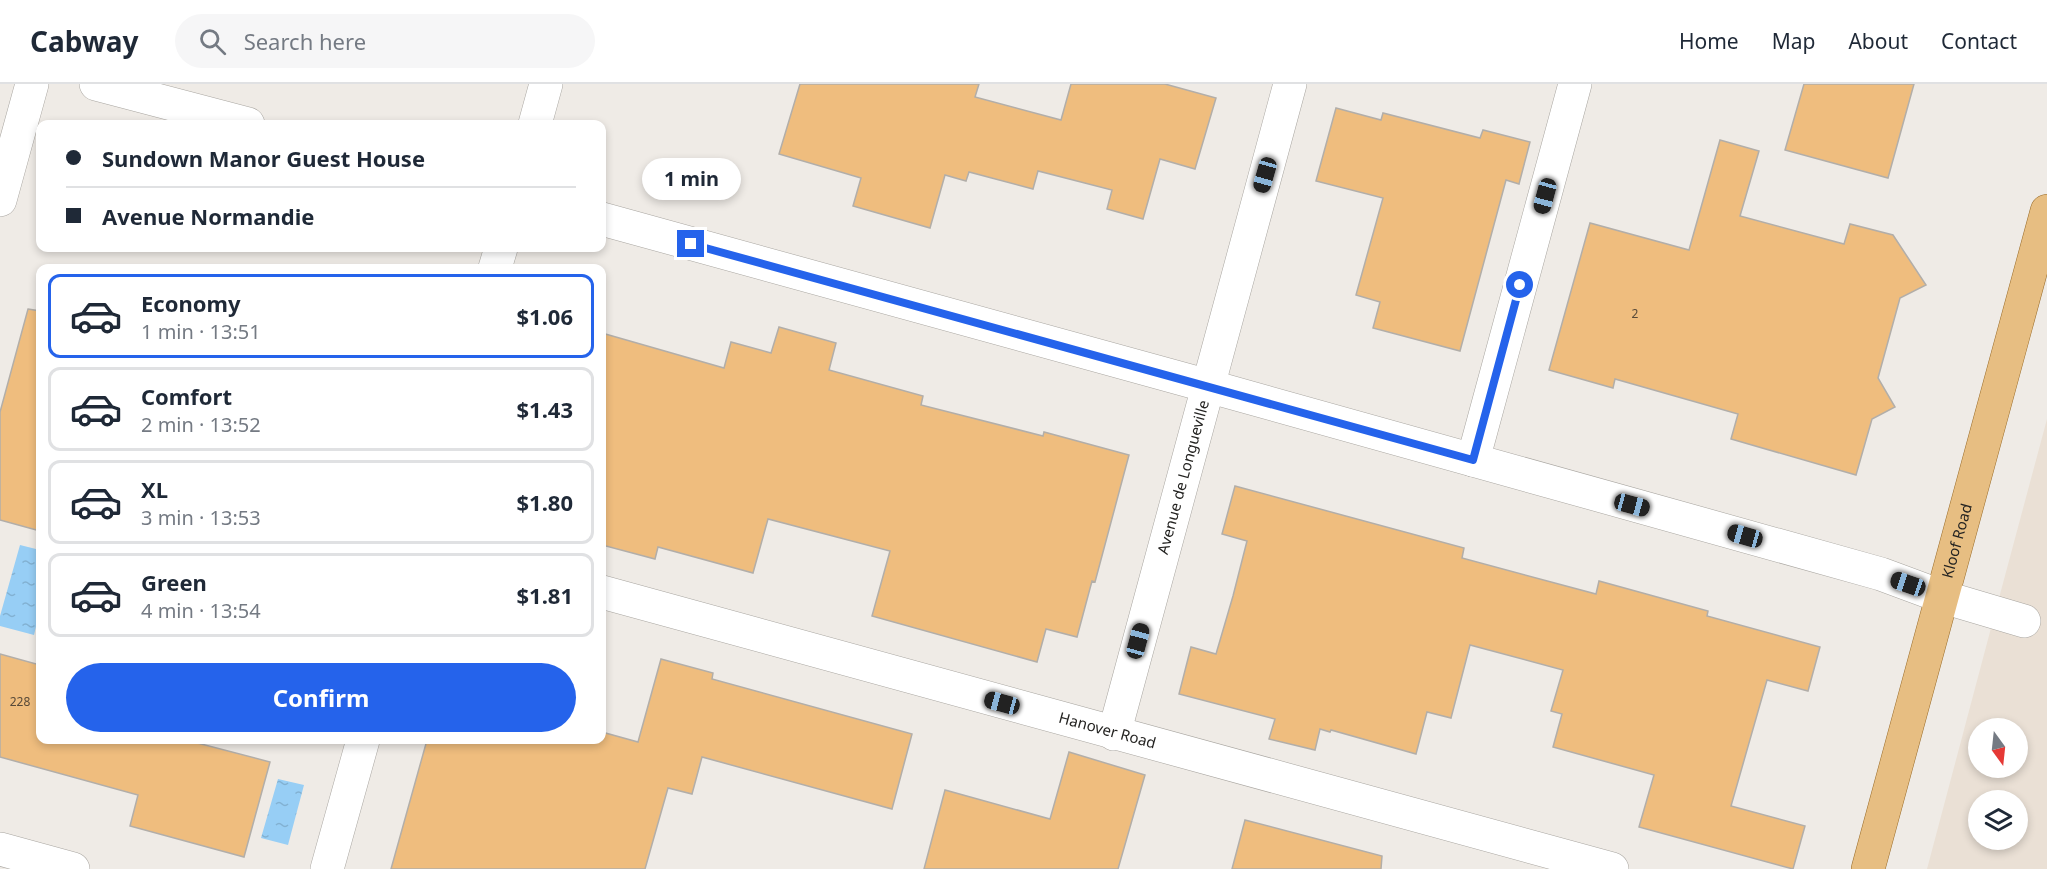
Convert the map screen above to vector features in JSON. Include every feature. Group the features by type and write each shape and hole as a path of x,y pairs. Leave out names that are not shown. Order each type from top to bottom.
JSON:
{"main road":[{"name":"Kloof Road","path":"1868,869 2043,246 2047,211"}],"street":[{"path":"0,200 32,84"},
{"path":"96,84 233,120"},
{"path":"536,120 546,84"},
{"name":"Avenue de Longueville","path":"1113,734 1290,84"},
{"path":"1473,460 1575,84"},
{"path":"606,220 1881,574 1943,597 2024,621"},
{"name":"Hanover Road","path":"606,593 1612,869"},
{"path":"327,869 362,744"},
{"path":"0,849 73,869"}],"shaded area":[{"path":"2047,419 2047,869 1927,869"}],"water":[{"path":"20,545 36,549 36,627 34,635 0,626 0,616"},
{"path":"278,779 304,785 288,845 261,838"}],"building":[{"path":"800,84 979,84 975,97 1061,120 1071,84 1165,84 1216,98 1195,169 1160,159 1143,219 1107,209 1112,190 1038,171 1033,189 969,172 966,181 945,175 930,228 853,206 861,178 779,154"},
{"path":"1804,84 1914,84 1888,178 1785,150"},
{"path":"1336,108 1381,120 1383,113 1480,138 1483,130 1530,142 1519,184 1506,180 1460,351 1373,328 1380,302 1356,295 1383,198 1316,181"},
{"path":"1720,140 1759,151 1740,216 1844,244 1850,224 1893,235 1926,285 1900,298 1878,378 1895,407 1872,419 1856,475 1731,439 1738,414 1615,379 1613,388 1549,370 1590,223 1689,250"},
{"path":"28,309 36,310 36,530 0,520 0,412"},
{"path":"779,327 836,343 829,370 923,396 921,405 1043,436 1044,432 1129,455 1095,582 1092,581 1077,637 1046,629 1037,662 872,616 890,551 768,519 753,573 658,547 655,559 606,546 606,334 724,368 731,342 771,353"},
{"path":"1235,486 1464,548 1462,558 1596,594 1599,581 1708,611 1707,616 1820,647 1808,691 1767,680 1731,806 1805,826 1793,869 1639,827 1654,775 1553,747 1562,714 1551,711 1563,670 1470,645 1451,718 1427,712 1416,754 1331,730 1330,732 1320,729 1315,750 1269,739 1275,719 1179,694 1191,647 1216,654 1233,596 1247,541 1222,534"},
{"path":"0,654 36,664 36,744 201,744 270,762 244,857 130,826 138,795 0,757"},
{"path":"661,659 713,673 712,679 912,734 892,809 702,757 692,794 668,788 645,869 391,869 426,744 606,744 606,733 638,742"},
{"path":"1069,752 1145,775 1118,869 924,869 945,790 1050,819"},
{"path":"1245,820 1382,856 1381,869 1232,869"}],"route":[{"path":"691,244 1473,460 1520,285"}]}
